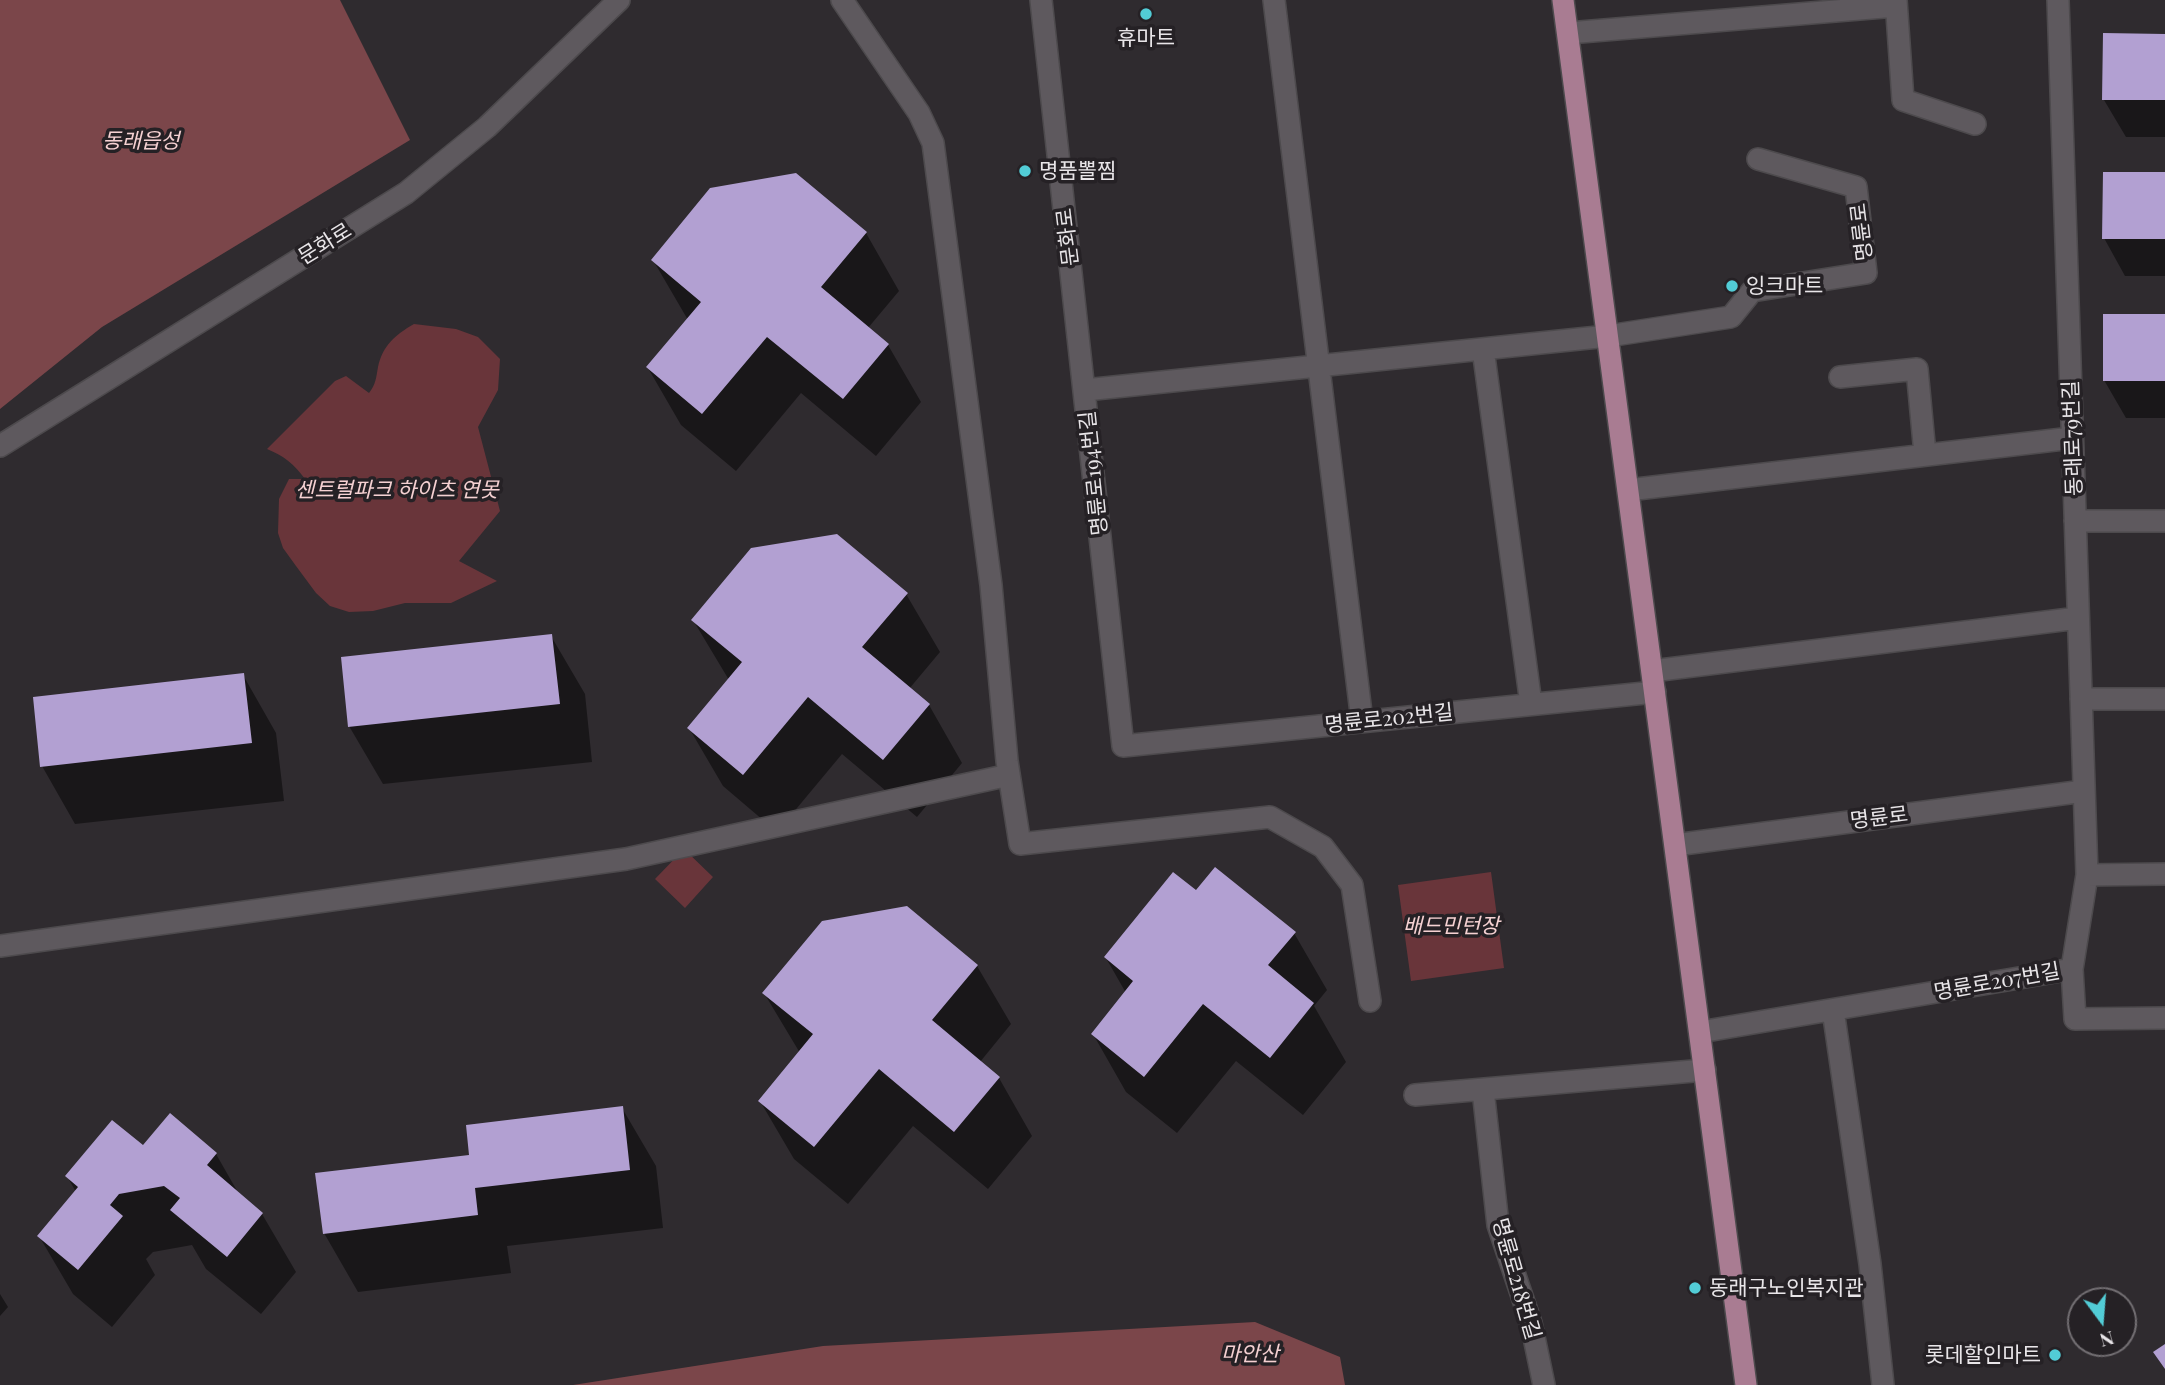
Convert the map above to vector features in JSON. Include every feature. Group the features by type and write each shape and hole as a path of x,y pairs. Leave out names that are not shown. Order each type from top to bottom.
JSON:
{"main road":[{"path":"1563,0 1746,1385"}],"street":[{"name":"문화로","path":"0,446 406,193 487,127 618,0"},
{"path":"842,0 919,113 933,143 991,585 1010,775 1020,844 1270,817 1323,847 1352,885 1370,1001"},
{"name":"문화로","path":"1041,0 1085,390"},
{"path":"1274,0 1362,722"},
{"name":"동래로79번길","path":"2058,0 2087,875"},
{"path":"1568,33 1896,3 1903,100 1975,124"},
{"name":"명륜로","path":"1608,336 1731,317 1752,291 1867,272 1856,187 1758,159"},
{"name":"명륜로194번길","path":"1123,746 1085,390 1608,336"},
{"path":"1483,349 1531,704"},
{"path":"1840,377 1917,369 1925,454"},
{"path":"1628,490 2072,438"},
{"path":"2076,522 2165,521"},
{"path":"1653,681 2078,618"},
{"name":"명륜로202번길","path":"1123,746 1531,704 1653,681"},
{"path":"2081,699 2165,699"},
{"path":"0,946 626,859 1010,775"},
{"name":"명륜로","path":"1675,845 2084,791"},
{"path":"2087,875 2165,874"},
{"name":"명륜로207번길","path":"1700,1032 2072,969 2087,875"},
{"path":"2072,969 2075,1019 2165,1018"},
{"path":"1833,1010 1870,1264 1883,1385"},
{"path":"1415,1095 1704,1070"},
{"name":"명륜로218번길","path":"1483,1090 1498,1225 1531,1323 1544,1385"}],"green space":[{"name":"동래읍성","path":"0,0 340,0 410,140 102,327 0,409"},
{"name":"센트럴파크 하이츠 연못","path":"414,324 456,329 478,337 500,359 498,390 478,427 500,511 459,561 497,581 451,603 405,603 373,611 349,612 330,606 316,593 283,548 278,533 279,499 289,479 305,479 288,461 267,449 335,381 346,376 369,393 380,359 387,347"},
{"path":"684,849 713,877 685,908 655,879"},
{"name":"배드민턴장","path":"1491,872 1504,968 1411,981 1398,885"},
{"name":"마안산","path":"1255,1322 1340,1357 1345,1385 573,1385 823,1346"}],"building":[{"path":"2103,33 2165,34 2165,100 2102,100"},
{"path":"2103,172 2165,172 2165,239 2102,239"},
{"path":"796,173 867,232 821,287 889,344 843,399 767,337 702,414 646,367 701,302 651,260 710,188"},
{"path":"2103,314 2165,314 2165,381 2103,381"},
{"path":"837,534 908,593 862,647 930,704 883,760 808,697 743,775 687,728 742,662 691,620 751,548"},
{"path":"552,634 560,704 348,727 341,657"},
{"path":"244,673 252,743 40,767 33,697"},
{"path":"1215,867 1296,932 1268,965 1314,1003 1270,1058 1203,1004 1144,1077 1091,1034 1133,981 1104,957 1173,872 1196,890"},
{"path":"907,906 978,965 932,1020 1000,1077 954,1132 879,1069 814,1147 758,1101 813,1034 762,993 822,921"},
{"path":"623,1106 630,1170 475,1188 478,1215 323,1234 315,1173 469,1155 466,1125"},
{"path":"170,1113 217,1153 207,1165 263,1213 227,1257 170,1210 180,1198 164,1186 119,1194 110,1205 123,1216 78,1270 37,1236 78,1187 65,1176 112,1120 143,1145"},
{"path":"2165,1344 2165,1369 2153,1352"}],"place":[{"name":"휴마트","path":"1146,14"},
{"name":"명품뽈찜","path":"1025,171"},
{"name":"잉크마트","path":"1732,286"},
{"name":"동래구노인복지관","path":"1695,1288"},
{"name":"롯데할인마트","path":"2055,1355"}]}
